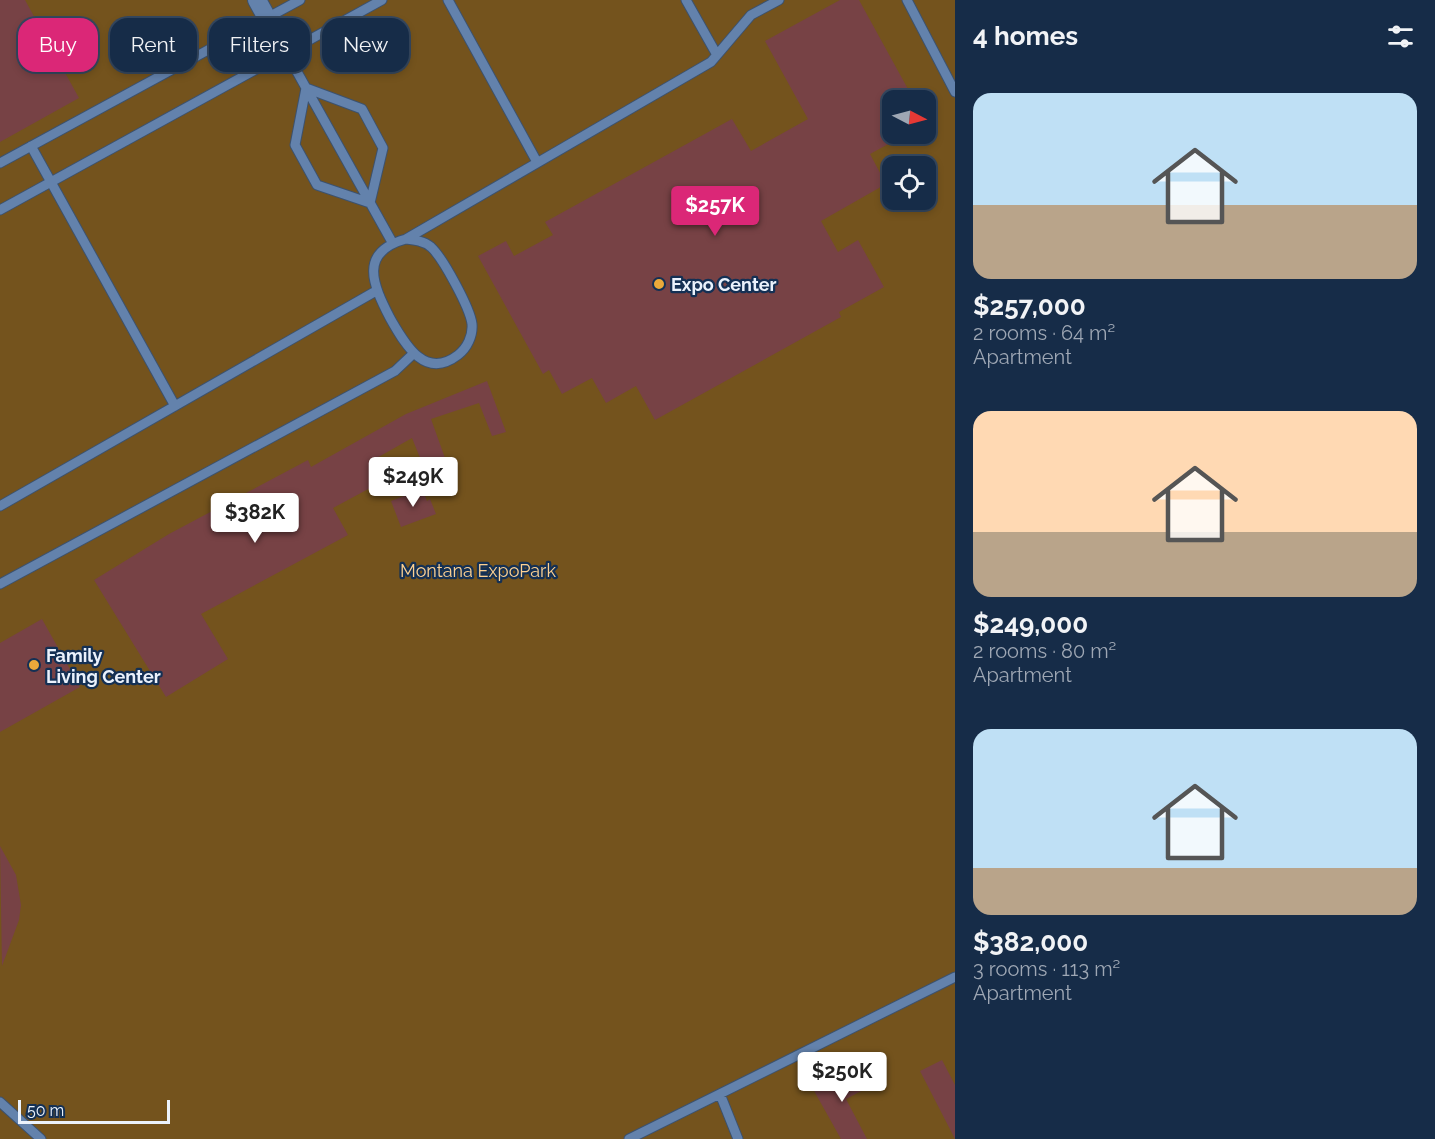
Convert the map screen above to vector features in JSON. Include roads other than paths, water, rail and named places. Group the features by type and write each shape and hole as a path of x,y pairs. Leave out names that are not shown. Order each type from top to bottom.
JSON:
{"street":[{"path":"257,0 267,18"}],"lane":[{"path":"267,18 300,0"},
{"path":"310,39 382,0"},
{"path":"448,0 537,162"},
{"path":"686,0 717,55"},
{"path":"406,238 425,244 440,258 468,311 472,325 470,339 464,351 453,359 439,363 425,361 413,354 404,343 376,291 372,277 374,263 381,251 392,242 406,238 711,62 751,15 779,0"},
{"path":"907,0 955,92"},
{"path":"0,163 209,49"},
{"path":"0,210 250,72"},
{"path":"297,72 392,242"},
{"path":"306,88 295,145 317,185 370,203"},
{"path":"306,88 362,109 383,148 370,203"},
{"path":"31,146 175,406"},
{"path":"0,506 376,291"},
{"path":"0,584 395,371 413,354"},
{"path":"629,1139 955,977"},
{"path":"720,1094 738,1139"},
{"path":"0,1102 41,1139"}],"place":[{"name":"Expo Center","path":"659,284"},
{"name":"Family Living Center","path":"34,665"}],"park label":[{"name":"Montana ExpoPark","path":"478,570"}]}
